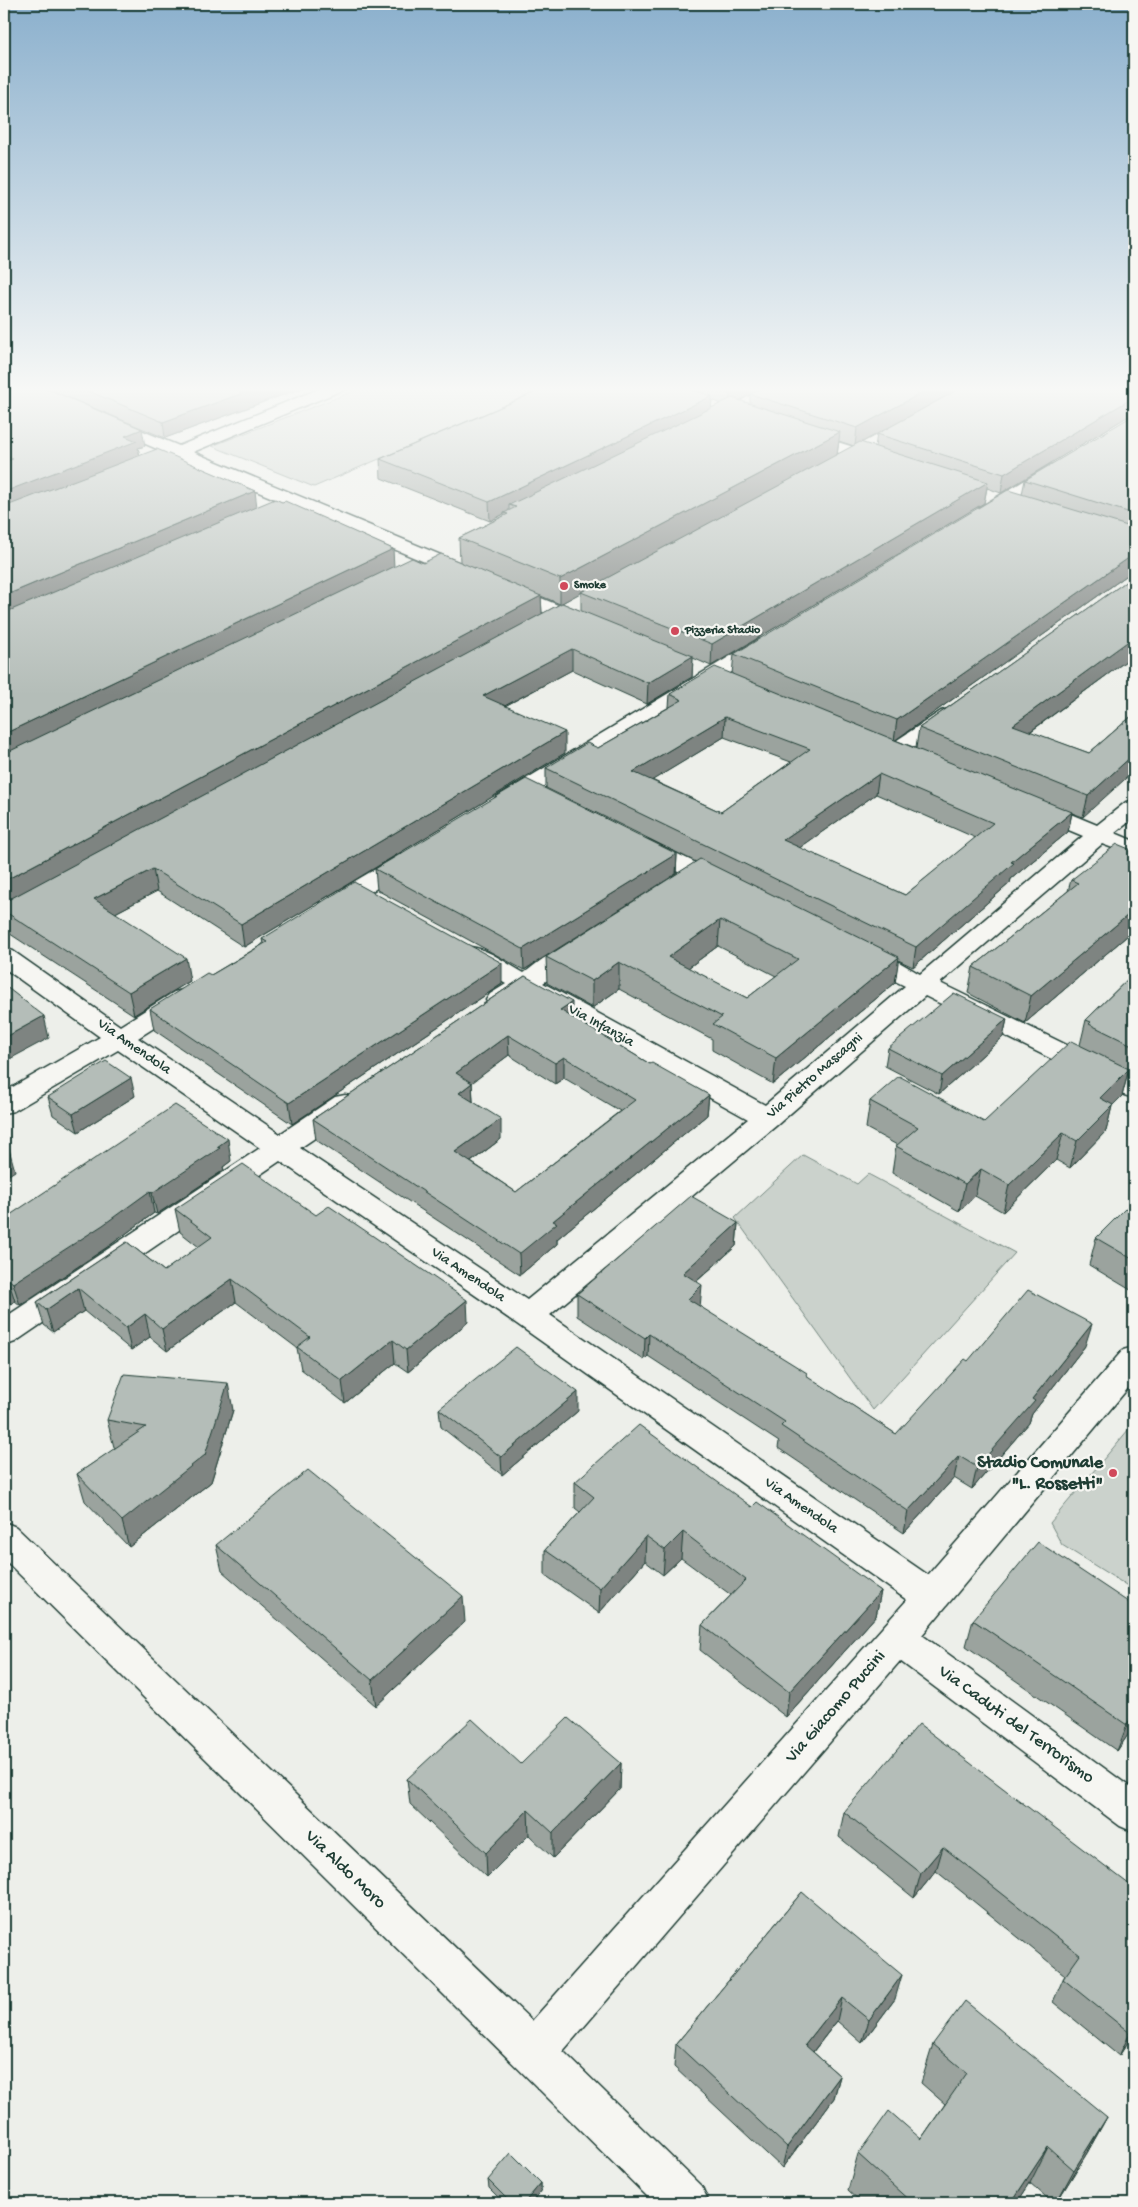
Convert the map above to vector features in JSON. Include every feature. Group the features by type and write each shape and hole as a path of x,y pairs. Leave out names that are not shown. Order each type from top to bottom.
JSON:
{"street":[{"path":"266,489 607,632"},
{"path":"970,521 1022,489"},
{"path":"985,495 1022,506"},
{"path":"269,511 294,501"},
{"path":"414,567 454,547"},
{"path":"538,627 585,601"},
{"path":"484,814 783,633"},
{"path":"896,751 960,706"},
{"path":"527,789 552,801"},
{"path":"1016,800 1134,849"},
{"name":"Via Pietro Mascagni","path":"528,1316 767,1118 1099,834 1134,807"},
{"path":"621,835 740,894"},
{"path":"314,916 424,850"},
{"path":"672,888 697,873"},
{"path":"356,890 381,904"},
{"path":"483,1011 598,936"},
{"name":"Via Infanzia","path":"448,941 767,1118"},
{"path":"844,946 1134,1089"},
{"name":"Via Amendola","path":"4,956 119,1038 528,1316 931,1597"},
{"path":"4,1104 119,1038 197,989"},
{"path":"4,1334 362,1093"},
{"name":"Via Giacomo Puccini","path":"533,2052 897,1638 1134,1359"},
{"name":"Via Aldo Moro","path":"4,1537 686,2203"},
{"name":"Via Caduti del Terrorismo","path":"897,1638 1134,1813"}],"shaded area":[{"path":"803,1155 857,1184 868,1174 1015,1253 873,1410 735,1218"},
{"name":"Stadio Comunale \"L. Rossetti\"","path":"1134,1423 1134,1590 1062,1545 1050,1523"}],"building":[{"path":"52,489 250,489 255,491 4,596 4,507"},
{"path":"456,489 516,489 489,502"},
{"path":"542,489 731,489 560,579 459,538 508,514 504,513 516,507 509,505"},
{"path":"773,489 976,489 712,644 581,592"},
{"path":"1054,489 1134,489 1134,514"},
{"path":"1008,490 1134,528 1134,556 897,720 734,654"},
{"path":"275,499 282,502 285,501 393,549 4,734 4,613"},
{"path":"441,554 541,596 4,881 4,753 412,558 423,563"},
{"path":"1134,576 1134,637 1013,725 1089,753 1134,714 1134,754 1088,796 919,728"},
{"path":"562,603 693,656 648,683 572,649 483,696 565,732 241,924 153,869 94,899 186,958 129,992 4,911 4,901"},
{"path":"715,667 1072,812 1011,862 1014,863 916,947 546,768 587,743 598,748 682,700 670,694","holes":["725,717 810,749 721,812 633,772","879,774 993,823 905,895 783,840"]},
{"path":"526,779 677,854 523,949 375,869"},
{"path":"1117,844 1134,851 1134,910 1031,996 973,967 1078,883 1071,880"},
{"path":"700,859 899,957 776,1058 713,1024 722,1017 619,962 592,981 546,957","holes":["720,920 798,959 747,998 668,957"]},
{"path":"354,882 502,963 289,1103 150,1009 207,973 211,975 267,942 262,939"},
{"path":"1134,973 1134,1046 1089,1024 1091,1022 1086,1020"},
{"path":"525,976 572,1002 560,1010 650,1064 652,1063 709,1095 553,1221 557,1223 519,1254 313,1119","holes":["508,1035 555,1063 564,1057 635,1100 516,1192 455,1152 501,1119 459,1093 472,1083 456,1073"]},
{"path":"4,987 44,1016 4,1038"},
{"path":"954,993 1007,1019 942,1076 888,1048"},
{"path":"1071,1041 1129,1069 1100,1098 1113,1105 1077,1141 1063,1133 1009,1185 981,1169 965,1184 896,1146 918,1127 870,1101 899,1076 984,1122"},
{"path":"106,1061 131,1078 73,1114 48,1097"},
{"path":"175,1105 228,1139 217,1147 220,1148 152,1193 150,1191 103,1225 13,1283 8,1279 4,1282 4,1219"},
{"path":"4,1145 9,1149 4,1153"},
{"path":"243,1164 316,1215 329,1206 467,1300 406,1350 393,1340 342,1381 297,1347 310,1337 232,1279 162,1329 145,1314 126,1328 78,1288 46,1310 37,1302 127,1242 164,1271 212,1237 175,1209"},
{"path":"691,1196 738,1223 683,1273 702,1285 688,1299 807,1373 806,1375 896,1434 965,1359 968,1361 1028,1290 1092,1324 1032,1399 1035,1401 977,1467 959,1456 908,1511 781,1426 785,1422 649,1334 645,1338 577,1294"},
{"path":"1134,1200 1134,1260 1096,1238"},
{"path":"516,1347 578,1392 501,1457 439,1409"},
{"path":"124,1374 228,1383 205,1455 122,1521 77,1474 146,1427 107,1420"},
{"path":"639,1425 752,1507 757,1502 881,1591 789,1692 702,1625 746,1580 683,1532 665,1550 646,1536 600,1588 545,1550 594,1497 575,1482"},
{"path":"308,1470 463,1596 372,1680 216,1545"},
{"path":"1038,1542 1134,1606 1134,1715 1127,1725 973,1620"},
{"path":"568,1718 621,1763 553,1833 528,1810 486,1853 407,1779 472,1719 521,1764"},
{"path":"919,1724 1134,1888 1134,2027 1130,2033 1063,1979 1080,1955 943,1847 921,1873 844,1812"},
{"path":"802,1892 902,1975 869,2020 842,1998 805,2045 840,2076 787,2147 676,2044"},
{"path":"965,2001 1107,2117 1074,2170 1048,2147 1011,2203 912,2203 858,2154 889,2111 921,2139 967,2073 933,2044"},
{"path":"511,2153 541,2183 524,2203 511,2203 488,2180"}],"place":[{"name":"Smoke","path":"564,586"},
{"name":"Pizzeria Stadio","path":"675,631"},
{"name":"Stadio Comunale \"L. Rossetti\"","path":"1113,1473"}]}
